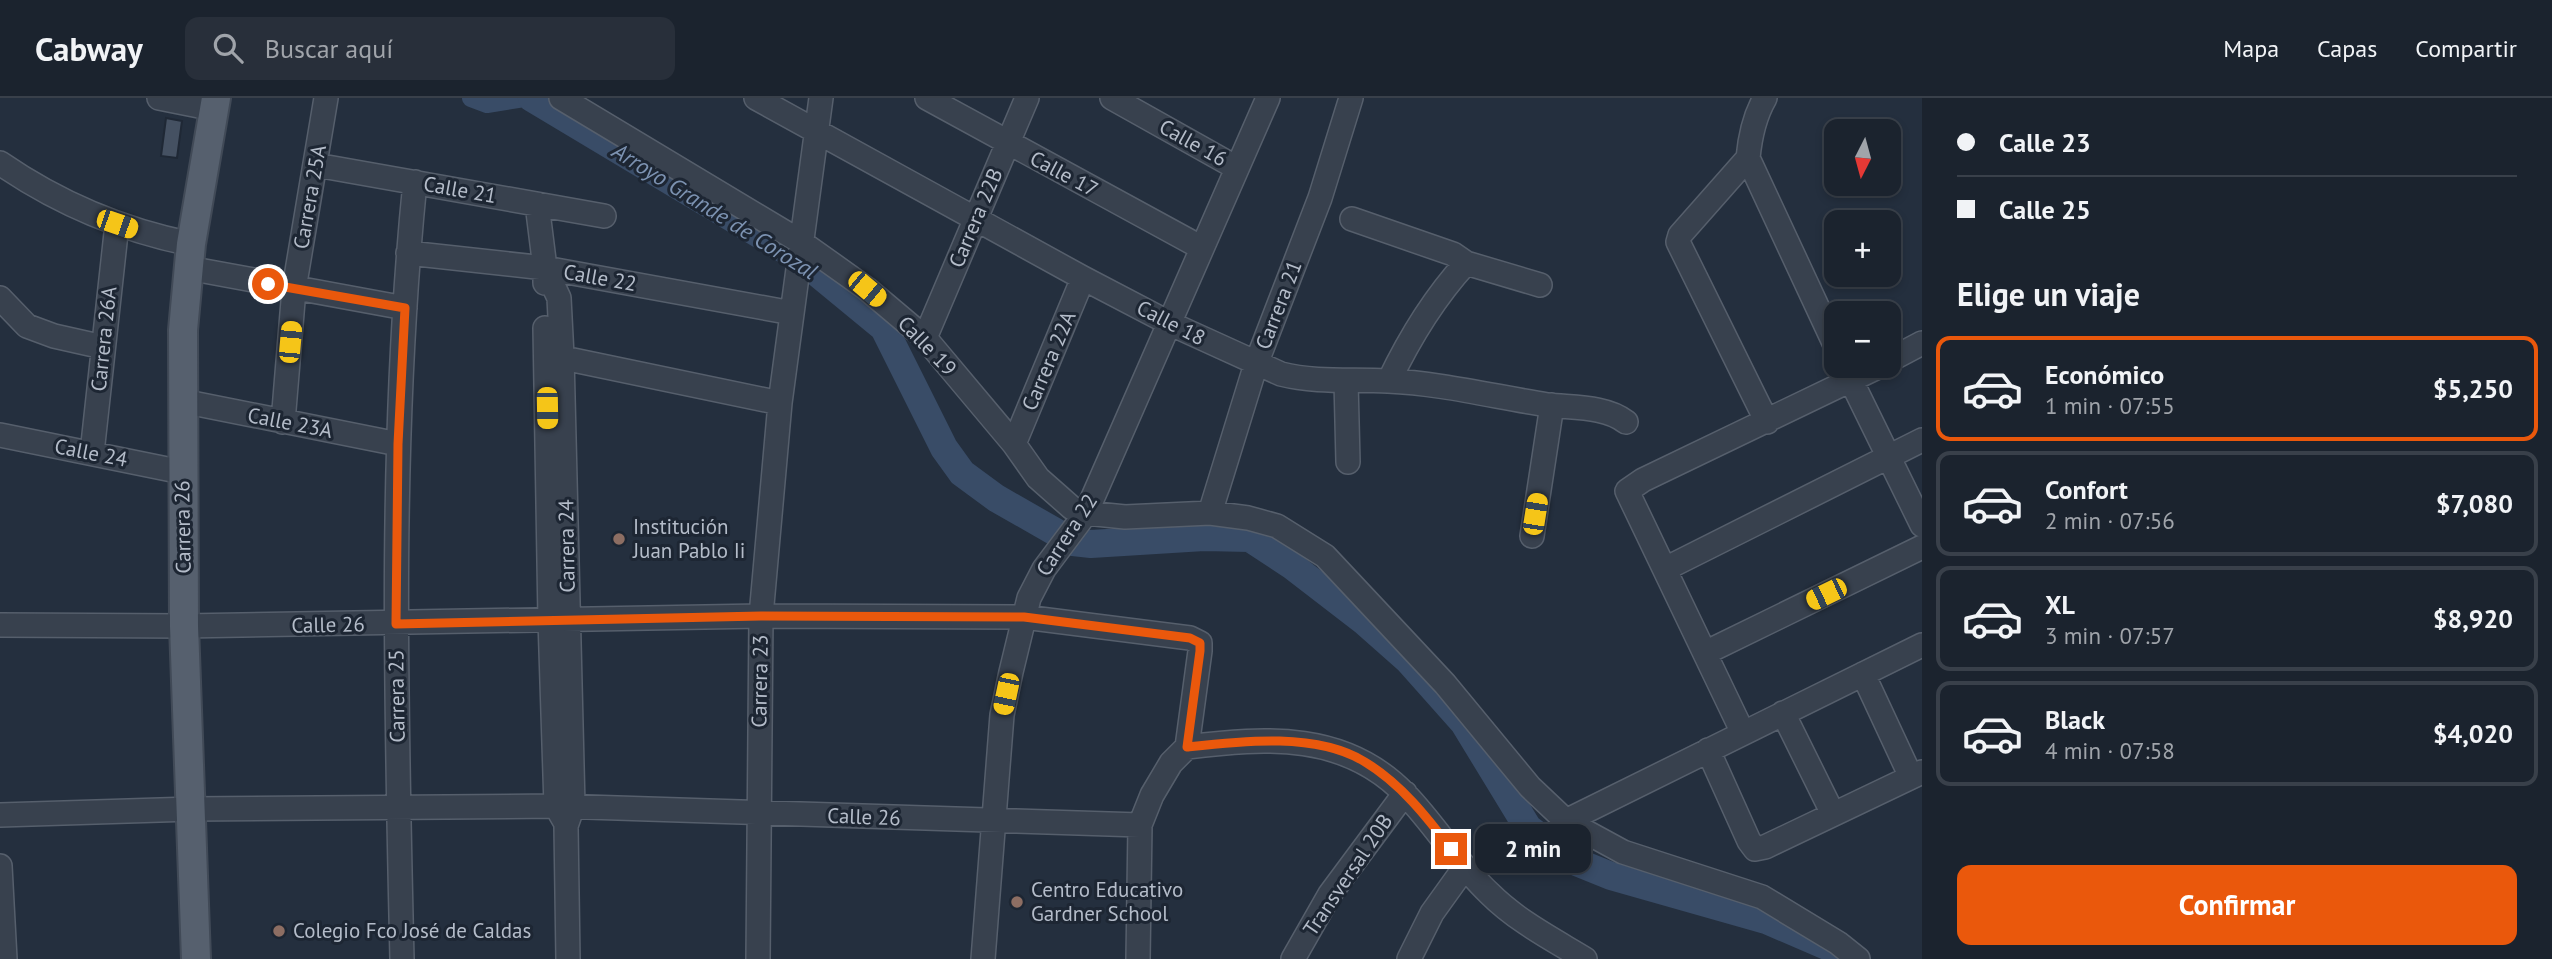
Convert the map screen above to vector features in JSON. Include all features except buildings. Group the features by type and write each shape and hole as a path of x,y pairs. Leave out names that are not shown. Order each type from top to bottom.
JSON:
{"main road":[{"name":"Carrera 26","path":"196,959 184,626 183,330 190,256 215,104"}],"street":[{"path":"159,98 215,104"},
{"name":"Carrera 25A","path":"283,422 294,289 327,98"},
{"name":"Calle 19","path":"561,98 867,289 925,338 1014,444 1038,478 1072,508 1081,522"},
{"name":"Calle 18","path":"756,98 1083,278 1256,364 1300,379 1389,381 1578,407 1620,417 1626,422"},
{"name":"Carrera 23","path":"758,959 761,616 780,403 821,98"},
{"name":"Calle 17","path":"927,98 1202,248"},
{"name":"Carrera 22B","path":"925,338 1027,98"},
{"name":"Calle 16","path":"1112,98 1237,168"},
{"name":"Carrera 22","path":"983,959 1002,715 1029,598 1044,569 1081,522 1171,324 1268,98"},
{"name":"Carrera 21","path":"1210,513 1256,364 1320,198 1351,98"},
{"path":"1765,98 1758,110 1749,141 1748,158 1824,322"},
{"path":"1748,158 1680,235 1678,242 1768,422"},
{"path":"0,163 58,198 154,237 190,256 294,289 405,308"},
{"name":"Calle 21","path":"316,165 604,216"},
{"name":"Carrera 25","path":"402,959 396,624 398,444 408,253 415,182"},
{"name":"Carrera 24","path":"537,204 545,268 559,298 554,355 568,959"},
{"path":"1352,219 1453,254 1466,263 1540,285"},
{"name":"Carrera 26A","path":"92,453 117,224"},
{"name":"Calle 22","path":"408,253 545,268 793,303"},
{"path":"1389,381 1411,334 1466,263"},
{"name":"Carrera 22A","path":"1014,444 1083,278"},
{"path":"0,298 27,326 54,336 103,347"},
{"path":"1901,354 1922,343"},
{"path":"554,355 780,403"},
{"path":"1743,733 1627,491 1643,480 1768,422 1841,378"},
{"path":"1850,378 1922,525"},
{"path":"1346,381 1348,461"},
{"name":"Calle 23A","path":"182,401 398,444"},
{"path":"1532,536 1552,405"},
{"name":"Calle 24","path":"0,435 182,472"},
{"path":"1665,569 1922,440"},
{"path":"1081,522 1210,513 1248,518 1277,526 1325,556 1446,684 1530,787 1566,821 1623,852 1762,897 1838,943 1858,959"},
{"path":"1705,653 1922,547"},
{"name":"Calle 26","path":"0,625 396,624 761,616 1024,617 1190,638 1200,643 1187,747"},
{"path":"1566,821 1922,645"},
{"path":"1708,750 1755,849 1765,847 1917,774 1863,674"},
{"path":"1783,713 1833,814"},
{"path":"1138,959 1140,825 1152,795 1171,764 1187,747 1276,741 1328,747 1364,761 1405,793 1489,893 1522,922 1585,959"},
{"name":"Transversal 20B","path":"1293,959 1330,894 1405,793"},
{"name":"Calle 26","path":"0,815 192,809 399,807 1140,825"},
{"path":"0,866 5,959"},
{"path":"1409,959 1432,913 1465,867"}],"waterway":[{"path":"471,98 487,104 524,98"},
{"name":"Arroyo Grande de Corozal","path":"532,98 799,258 884,328 944,448 962,473 996,498 1073,542 1091,544 1204,537 1250,538 1291,565 1365,622 1408,660 1464,723 1528,828 1569,859 1611,876 1766,920 1836,950 1840,955"}],"place":[{"name":"Institución Juan Pablo Ii","path":"619,539"},
{"name":"Centro Educativo Gardner School","path":"1017,902"},
{"name":"Colegio Fco José de Caldas","path":"279,931"}],"route":[{"path":"268,284 405,308 398,444 396,624 761,616 1024,617 1190,638 1200,643 1200,651 1187,747 1276,741 1328,747 1364,761 1405,793 1451,849"}]}
